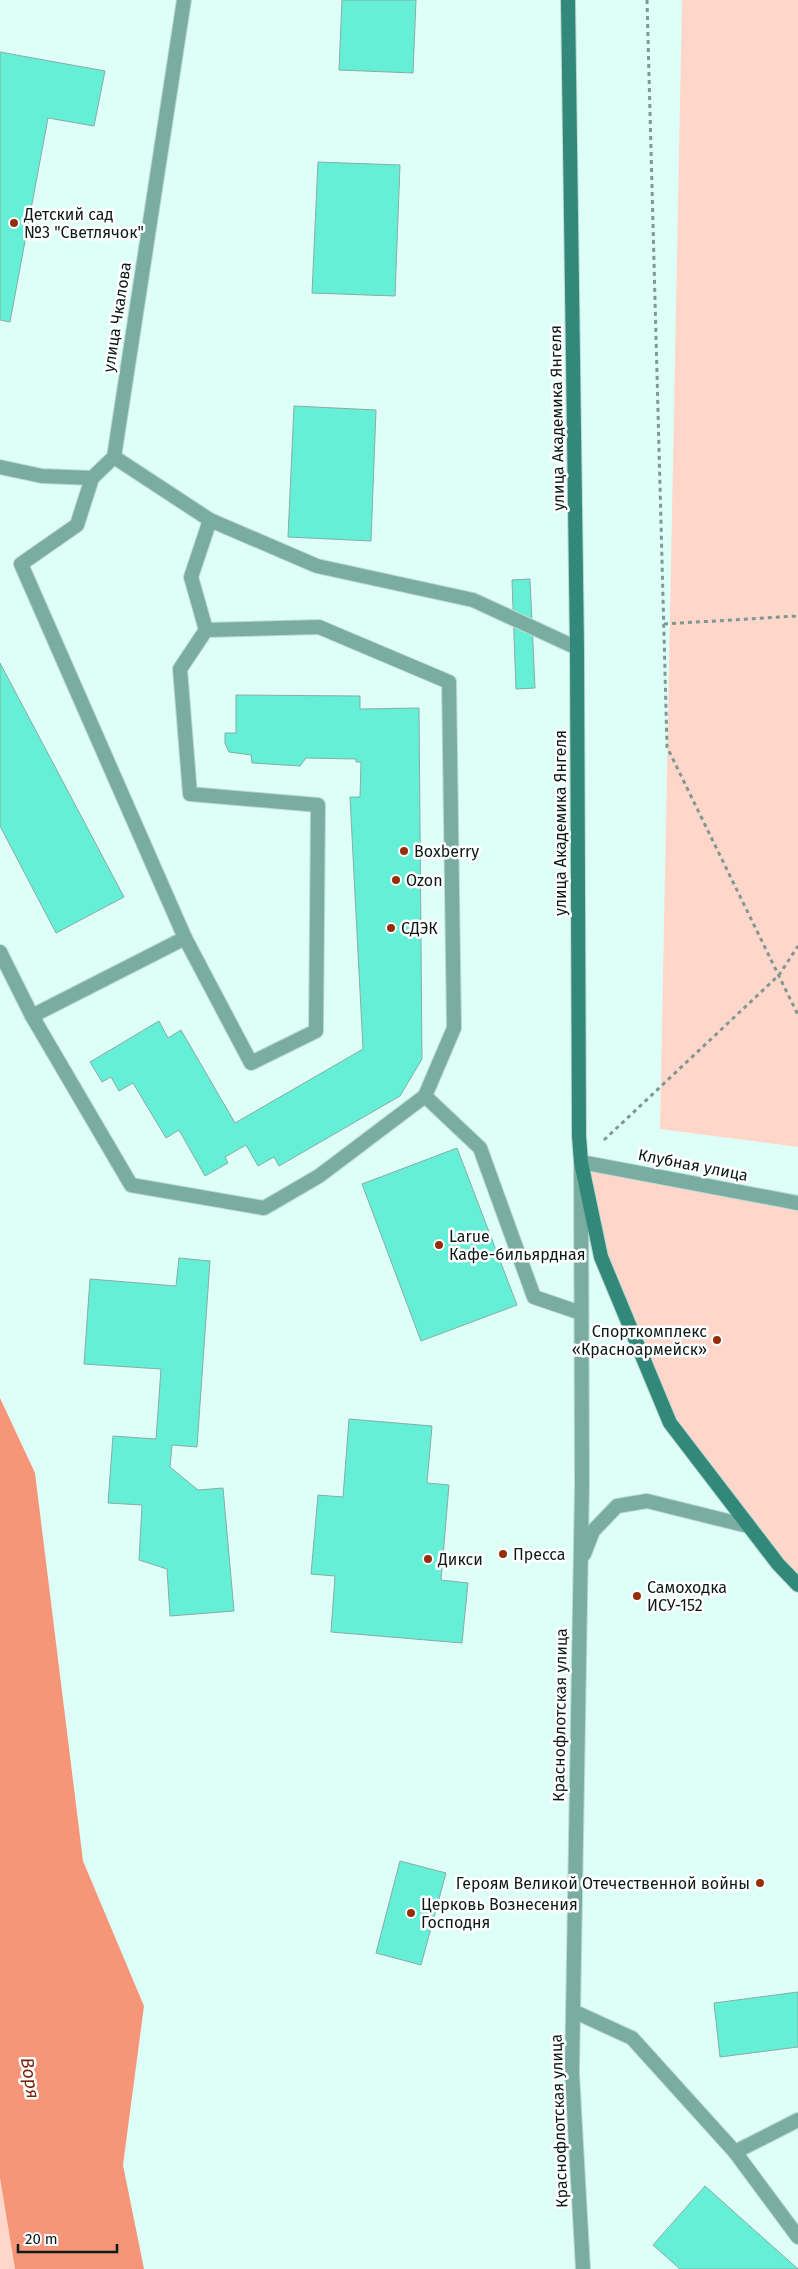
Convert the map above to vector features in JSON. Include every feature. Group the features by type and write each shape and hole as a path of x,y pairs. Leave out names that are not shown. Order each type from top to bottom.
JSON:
{"main road":[{"name":"улица Академика Янгеля","path":"568,0 578,648 579,1136 581,1162 601,1257 670,1423 778,1564 798,1585"}],"street":[{"name":"улица Чкалова","path":"114,457 184,0"},
{"path":"210,520 191,577 206,630 180,669 190,794 318,804 316,1031 251,1063 185,938 21,564 77,525 92,478 114,457 210,520 317,566 473,600 578,648"},
{"path":"0,467 42,476 92,478"},
{"path":"0,952 32,1016 131,1185 264,1208 319,1176 425,1096 454,1028 448,682 319,627 206,630"},
{"path":"32,1016 185,938"},
{"path":"425,1096 480,1148 534,1297 581,1313"},
{"name":"Клубная улица","path":"581,1162 798,1203"},
{"name":"Краснофлотская улица","path":"581,1162 580,1562 572,2073 583,2269"},
{"path":"580,1562 593,1531 617,1506 648,1501 748,1526"},
{"path":"573,2011 632,2038 735,2152 798,2237"},
{"path":"735,2152 798,2120"}],"path":[{"path":"646,0 668,747 798,1014"},
{"path":"664,624 798,616"},
{"path":"581,1162 779,975 798,946"}],"shaded area":[{"path":"682,0 798,0 798,1147 660,1129"},
{"name":"Спорткомплекс «Красноармейск»","path":"581,1162 798,1203 798,1584 670,1423 601,1257"},
{"path":"0,2178 15,2269 0,2269"}],"water":[{"name":"Воря","path":"0,1398 35,1473 83,1861 144,2006 123,2165 144,2269 15,2269 0,2178"}],"building":[{"path":"342,0 416,0 413,73 339,70"},
{"name":"Детский сад №3 \"Светлячок\"","path":"0,52 105,71 94,126 48,118 10,322 0,320"},
{"path":"318,162 400,165 395,296 312,293"},
{"path":"294,406 376,410 371,541 288,537"},
{"path":"530,579 535,688 516,689 512,580"},
{"path":"0,663 124,897 56,933 0,826"},
{"path":"236,695 360,696 360,709 419,708 422,1059 400,1096 279,1166 274,1157 258,1166 246,1145 225,1157 228,1163 205,1176 179,1130 166,1138 133,1083 119,1091 111,1077 102,1082 90,1062 159,1021 168,1038 181,1030 235,1123 363,1049 350,797 360,797 361,762 356,762 356,759 306,758 300,766 252,763 251,755 229,752 225,743 225,733 236,733"},
{"name":"Larue Кафе-бильярдная","path":"457,1148 517,1305 421,1341 362,1184"},
{"path":"179,1258 210,1261 197,1447 172,1445 170,1467 198,1490 223,1488 234,1611 170,1616 167,1569 139,1560 142,1505 108,1503 113,1436 156,1439 161,1369 84,1364 90,1279 176,1286"},
{"path":"349,1419 432,1426 427,1483 449,1485 441,1580 468,1583 462,1643 331,1632 335,1576 311,1574 318,1495 343,1497"},
{"name":"Церковь Вознесения Господня","path":"400,1861 446,1873 421,1965 376,1953"},
{"path":"798,1992 798,2047 720,2057 714,2003"},
{"path":"705,2186 798,2269 680,2269 653,2245"}],"place":[{"name":"Детский сад №3 \"Светлячок\"","path":"14,223"},
{"name":"Boxberry","path":"404,851"},
{"name":"Ozon","path":"396,880"},
{"name":"СДЭК","path":"391,928"},
{"name":"Larue Кафе-бильярдная","path":"439,1245"},
{"name":"Спорткомплекс «Красноармейск»","path":"717,1340"},
{"name":"Пресса","path":"503,1554"},
{"name":"Дикси","path":"428,1559"},
{"name":"Самоходка ИСУ-152","path":"637,1596"},
{"name":"Героям Великой Отечественной войны","path":"760,1883"},
{"name":"Церковь Вознесения Господня","path":"411,1913"}]}
